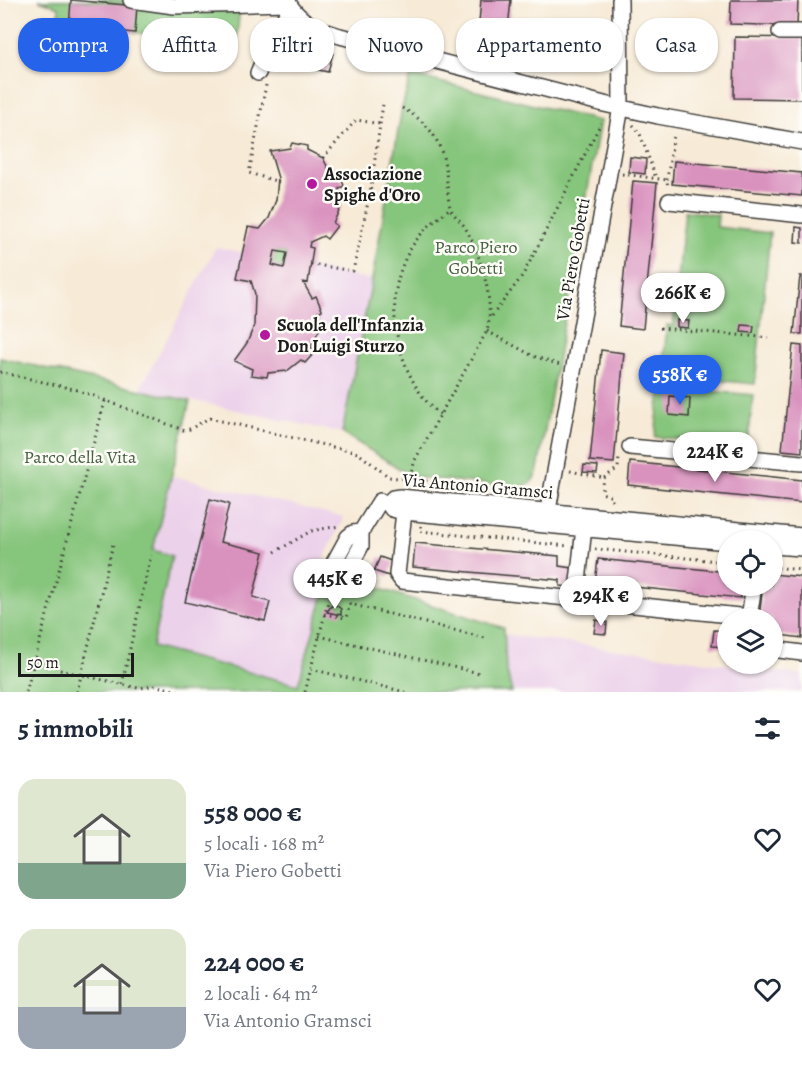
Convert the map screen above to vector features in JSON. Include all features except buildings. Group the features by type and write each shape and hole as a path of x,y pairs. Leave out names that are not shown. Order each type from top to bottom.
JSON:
{"street":[{"path":"131,0 174,6 289,3 306,22 318,29 340,36 621,107 802,142"},
{"name":"Via Piero Gobetti","path":"546,518 621,107 620,0"},
{"path":"263,76 272,39 289,3"},
{"path":"780,32 802,32"},
{"path":"669,201 802,215"},
{"path":"630,447 802,463"},
{"name":"Via Antonio Gramsci","path":"378,500 396,497 546,518 584,528 717,541"},
{"path":"332,586 327,583 326,577 348,537 362,530 378,500"},
{"name":"Via Antonio Gramsci","path":"378,500 392,509 404,512 546,518 802,536"},
{"path":"404,512 397,574 402,581 717,614"},
{"path":"576,599 584,528"},
{"path":"783,547 802,548"},
{"path":"783,650 802,653"}],"path":[{"path":"263,76 249,173 279,182"},
{"path":"311,264 353,271 370,193 383,104"},
{"path":"621,107 639,134 656,178"},
{"path":"402,108 419,118 435,137 444,160 450,208 465,226 477,249 491,308 487,331 412,465 409,480"},
{"path":"669,201 667,180 676,119"},
{"path":"323,158 356,120 381,124"},
{"path":"491,318 523,275 602,123"},
{"path":"608,172 667,180"},
{"path":"340,198 370,193"},
{"path":"441,414 430,405 409,375 395,329 393,302 404,264 414,245 422,233 450,208"},
{"path":"660,328 771,338"},
{"path":"487,331 533,356 573,368"},
{"path":"0,372 78,390 183,430"},
{"path":"26,692 105,401"},
{"path":"612,501 612,497 602,493 604,478 618,468 620,451 630,447"},
{"path":"566,470 604,478"},
{"path":"275,552 311,531 348,525 362,530"},
{"path":"77,692 113,544"},
{"path":"122,684 151,555"},
{"path":"783,568 802,570"},
{"path":"305,692 332,586"},
{"path":"324,614 346,618 350,604 486,638"},
{"path":"319,636 479,673"},
{"path":"310,669 405,692"},
{"path":"60,670 138,688 157,686 183,692"},
{"path":"126,692 127,685"}],"shaded area":[{"name":"Scuola dell'Infanzia Don Luigi Sturzo","path":"216,247 372,280 342,433 140,389"},
{"path":"172,476 344,517 311,587 324,594 298,685 152,647 172,556 153,551"},
{"path":"504,634 717,663 717,674 783,672 802,675 802,692 512,692 506,668"}],"green space":[{"path":"39,0 261,0 240,6 238,28 238,18 141,18 141,33 129,32 129,18 58,18 59,7"},
{"name":"Parco Piero Gobetti","path":"411,75 600,121 538,469 531,482 522,486 413,477 342,433 402,108"},
{"path":"685,211 718,215 717,227 770,233 755,384 701,379 700,390 753,395 748,446 655,437 667,325 673,326"},
{"path":"275,251 287,253 284,268 272,265"},
{"name":"Parco della Vita","path":"0,358 190,401 153,550 172,556 152,647 298,685 324,594 338,601 349,579 504,628 506,668 512,692 0,692"}],"place":[{"name":"Associazione Spighe d'Oro","path":"312,184"},
{"name":"Scuola dell'Infanzia Don Luigi Sturzo","path":"265,335"}]}
